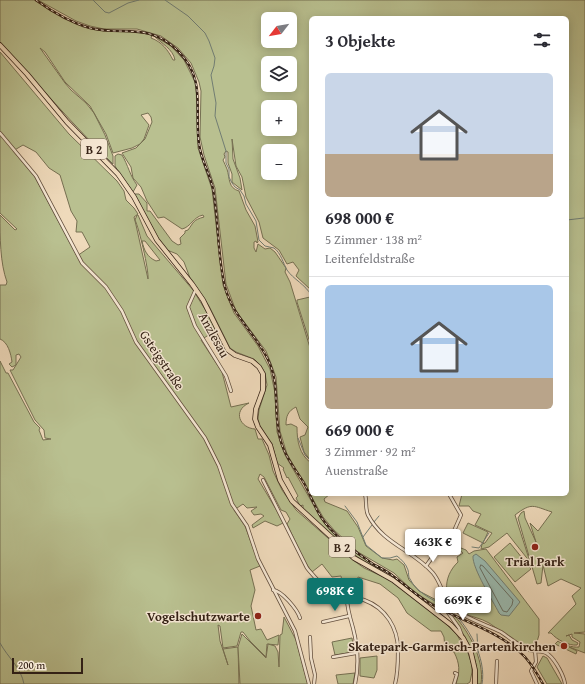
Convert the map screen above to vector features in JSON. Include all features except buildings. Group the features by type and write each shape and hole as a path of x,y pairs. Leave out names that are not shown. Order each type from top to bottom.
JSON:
{"main road":[{"name":"B 2","path":"0,45 67,122 118,174 134,197 156,240 196,289 207,307 228,350 235,355 252,361 259,367 263,374 264,384 256,409 256,419 258,427 270,445 280,480 292,501 354,558 393,580 418,601 443,618 463,638 471,653 475,670 474,684"}],"street":[{"name":"Gsteigstraße","path":"0,134 36,176 82,263 106,287 122,311 136,342 205,438 219,466 232,504 246,526 253,549 295,631 308,684"},
{"name":"Anzlesau","path":"196,289 188,307 195,326 226,376 231,391"},
{"path":"263,480 308,568 324,586 333,591 342,593 347,598 349,616 356,642 358,674 355,684"},
{"path":"365,496 367,514 378,530 391,542 426,566 436,577 447,603 456,611 502,633 530,650 546,653 550,656 564,679 565,684"},
{"path":"426,566 440,548 450,540 461,515 450,496"},
{"name":"Gsteigstraße","path":"273,590 278,591 291,603 300,618"},
{"path":"347,598 361,599 372,604 382,612 393,625 396,632 398,647 395,684"},
{"path":"447,603 446,609 462,633 463,638"},
{"path":"323,622 349,616"},
{"path":"310,637 311,658 315,675 314,684"},
{"path":"535,650 536,662 531,671 537,684"},
{"path":"333,657 356,653"},
{"path":"496,684 497,661"},
{"path":"454,684 457,674 455,673"}],"green space":[{"path":"0,0 34,0 83,27 104,31 137,32 152,35 151,38 164,47 173,60 175,60 172,53 154,36 171,46 184,60 196,84 198,148 212,189 223,285 234,313 258,346 270,369 275,393 277,432 285,455 327,526 357,553 384,571 353,553 308,514 303,508 303,505 300,506 296,498 298,496 288,477 287,478 283,469 284,468 277,463 272,444 260,426 258,419 259,410 267,385 265,373 254,359 230,348 209,306 190,278 184,262 177,254 167,250 158,238 134,194 139,194 147,203 147,211 150,211 172,241 178,245 181,244 180,238 185,231 188,230 196,220 204,217 203,215 182,229 164,217 158,218 147,201 141,187 133,178 131,167 122,153 136,148 140,144 132,148 113,153 106,134 94,113 113,156 113,164 98,149 55,104 0,42","holes":["40,48 45,52 65,82 90,106 94,113 65,83","148,113 152,122 145,139 140,144 144,139 149,125 141,115"]},
{"path":"38,0 585,0 585,632 574,633 585,634 585,653 569,647 577,651 576,654 555,644 558,641 567,646 579,647 580,642 572,637 572,634 569,635 572,640 578,643 577,645 563,642 551,633 548,633 576,604 572,596 581,588 561,579 548,586 543,565 541,583 537,584 518,518 524,511 525,518 536,542 530,523 538,531 552,512 533,506 525,508 515,515 530,562 507,533 489,547 481,549 482,544 485,543 492,533 475,525 481,514 473,511 469,506 459,506 462,496 569,496 569,16 309,16 309,288 296,276 299,270 293,262 287,264 279,250 263,238 259,222 246,197 242,177 236,166 232,139 233,159 240,178 242,190 232,182 232,174 228,163 228,152 226,151 223,160 231,185 235,190 239,191 246,210 255,226 258,242 254,242 254,248 256,252 258,244 265,249 270,248 275,252 286,268 285,272 290,282 309,344 309,458 304,452 300,437 305,435 308,427 300,419 296,407 288,414 286,425 291,424 297,427 301,451 309,461 309,492 287,454 280,431 276,377 266,351 236,311 226,284 215,188 204,155 200,137 201,91 191,63 178,48 161,36 137,29 104,29 76,21"},
{"path":"0,52 69,134 117,181 124,191 126,200 138,214 134,217 148,279 147,267 135,220 137,215 147,236 193,290 216,330 201,340 222,372 231,407 249,403 241,410 239,414 240,419 245,426 255,429 258,439 262,439 269,455 273,471 282,490 296,510 353,560 364,568 390,580 444,622 457,635 468,653 472,665 470,682 467,684 456,684 459,671 457,660 454,652 445,649 444,637 441,631 431,631 407,613 398,598 380,584 358,577 355,596 348,594 344,590 341,576 332,577 322,564 312,572 305,562 287,524 290,519 286,512 281,510 264,477 260,474 258,479 283,523 277,526 265,521 253,528 252,525 264,516 261,514 254,515 251,511 257,507 247,508 243,504 234,510 245,526 260,566 250,570 255,590 251,606 256,630 261,629 267,640 279,635 278,645 267,644 266,657 243,632 241,632 237,646 223,648 220,626 218,625 220,641 228,665 223,649 238,647 239,684 0,684 0,361 34,422 40,428 39,430 43,440 51,439 45,438 44,430 35,420 10,370 13,370 21,357 19,354 16,355 16,365 12,367 9,364 12,362 9,349 0,339 0,285 6,285 7,282 0,241 0,215 15,230 17,229 0,213 0,135 3,135 0,132","holes":["23,145 36,152 49,168 60,175 71,211 77,221 76,232 82,232 90,247 77,256 35,177 13,151","142,241 145,241 160,260 156,261 148,255"]},
{"path":"118,154 122,155 137,185 133,192 115,166 115,156"},
{"path":"309,297 309,340 297,302 297,300"},
{"path":"311,496 328,496 324,499 325,502 347,511 358,527 366,546 382,558 393,560 397,559 404,565 409,580 419,591 444,604 444,610 415,593 394,573 358,552 334,530 323,517"},
{"path":"468,523 488,532 483,543 463,533"},
{"path":"510,543 531,569 515,582 494,557"},
{"path":"451,544 466,550 469,554 474,551 486,549 539,619 539,635 534,648 517,642 486,621 463,613 451,602 448,596 447,582 449,575 458,562 457,557 463,553"},
{"path":"449,610 462,625 473,644 482,674 481,684 477,684 476,664 473,654 465,636 448,611"},
{"path":"284,617 296,640 308,684 240,684 238,647 242,634 266,658 268,644 275,646 278,652 279,667 280,635 282,634"},
{"path":"352,638 354,652 335,655 332,642"},
{"path":"377,656 377,670 374,678 360,676 360,658"},
{"path":"543,656 547,658 562,684 547,684 537,667"},
{"path":"355,673 353,684 338,684 336,675"}],"water":[{"path":"476,554 485,561 520,602 509,616 501,615 499,613 483,584 474,561 473,556"}],"waterway":[{"path":"93,0 105,12 109,13 128,3 139,0"},
{"path":"165,0 188,16 205,33 209,41 215,58 211,75 216,103 215,116 226,151 226,163 229,169 229,177 235,187 240,190 244,196 246,204 256,221 259,240 265,246 276,250 287,270 309,291"},
{"path":"569,220 584,218"},
{"path":"298,438 305,455 309,459"},
{"path":"345,506 357,522 366,545 382,558 397,556 406,566 409,578 413,584 425,595 444,606"},
{"path":"374,522 379,516"},
{"path":"363,537 372,525"},
{"path":"472,547 479,548 489,533"},
{"path":"449,609 463,624 479,653 483,674 482,684"},
{"path":"477,634 478,652"},
{"path":"0,643 20,673 24,684"}],"railway":[{"path":"36,0 62,16 90,28 146,33 157,36 178,51 187,62 193,73 198,95 199,144 213,189 222,275 225,287 234,308 259,344 270,364 273,372 278,424 283,447 309,493"},
{"path":"310,496 319,513 331,530 352,549 373,564 391,574 431,604 504,640 528,660 543,684"}],"place":[{"name":"Trial Park","path":"535,547"},
{"name":"Vogelschutzwarte","path":"258,616"},
{"name":"Skatepark-Garmisch-Partenkirchen","path":"564,646"}]}
